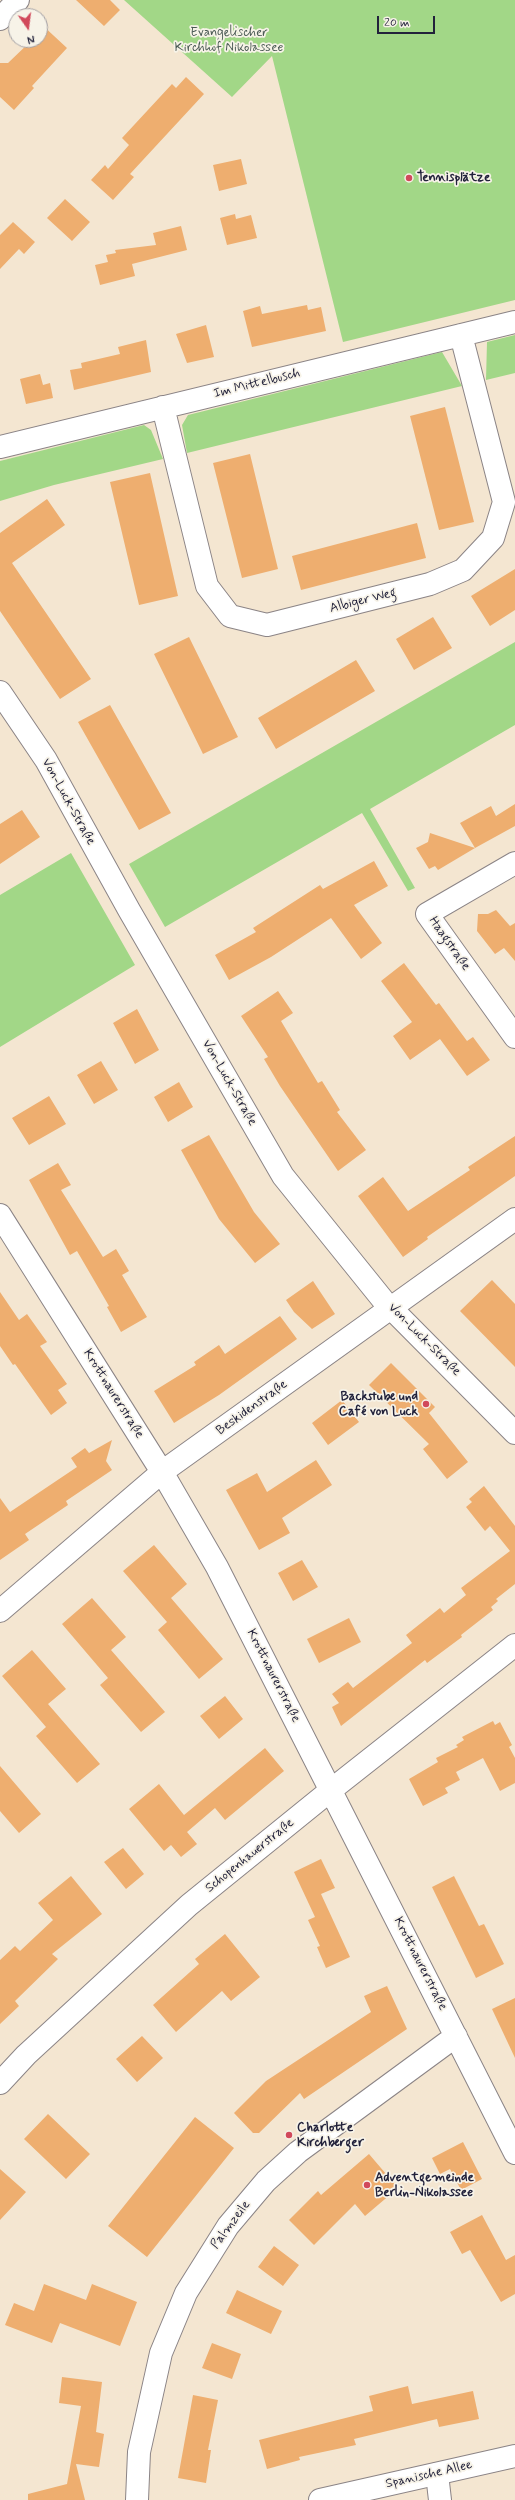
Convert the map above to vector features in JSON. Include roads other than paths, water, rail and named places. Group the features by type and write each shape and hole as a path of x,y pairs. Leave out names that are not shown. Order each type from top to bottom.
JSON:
{"street":[{"path":"0,19 18,0"},
{"name":"Im Mittelbusch","path":"0,447 515,322"},
{"name":"Albiger Weg","path":"163,407 207,586 230,616 267,625 430,584 463,570 493,538 504,502 461,335"},
{"name":"Von-Luck-Straße","path":"0,692 46,760 129,910 283,1176 392,1308 515,1433"},
{"name":"Haagstraße","path":"515,863 427,914 515,1037"},
{"name":"Krottnaurerstraße","path":"0,1215 162,1472 217,1567 515,2153"},
{"name":"Beskidenstraße","path":"0,1611 162,1472 515,1219"},
{"name":"Schopenhauerstraße","path":"0,2083 26,2055 189,1905 331,1790 515,1645"},
{"name":"Palmzeile","path":"137,2500 139,2452 161,2353 186,2293 228,2226 266,2181 298,2152 456,2036"},
{"name":"Spanische Allee","path":"320,2500 515,2456"},
{"path":"437,2474 440,2500"}],"place":[{"name":"Tennisplätze","path":"409,178"},
{"name":"Backstube und Café von Luck","path":"426,1404"},
{"name":"Charlotte Kirchberger","path":"289,2135"},
{"name":"Adventgemeinde Berlin-Nikolassee","path":"367,2185"}],"park label":[{"name":"Evangelischer Kirchhof Nikolassee","path":"229,40"}]}
